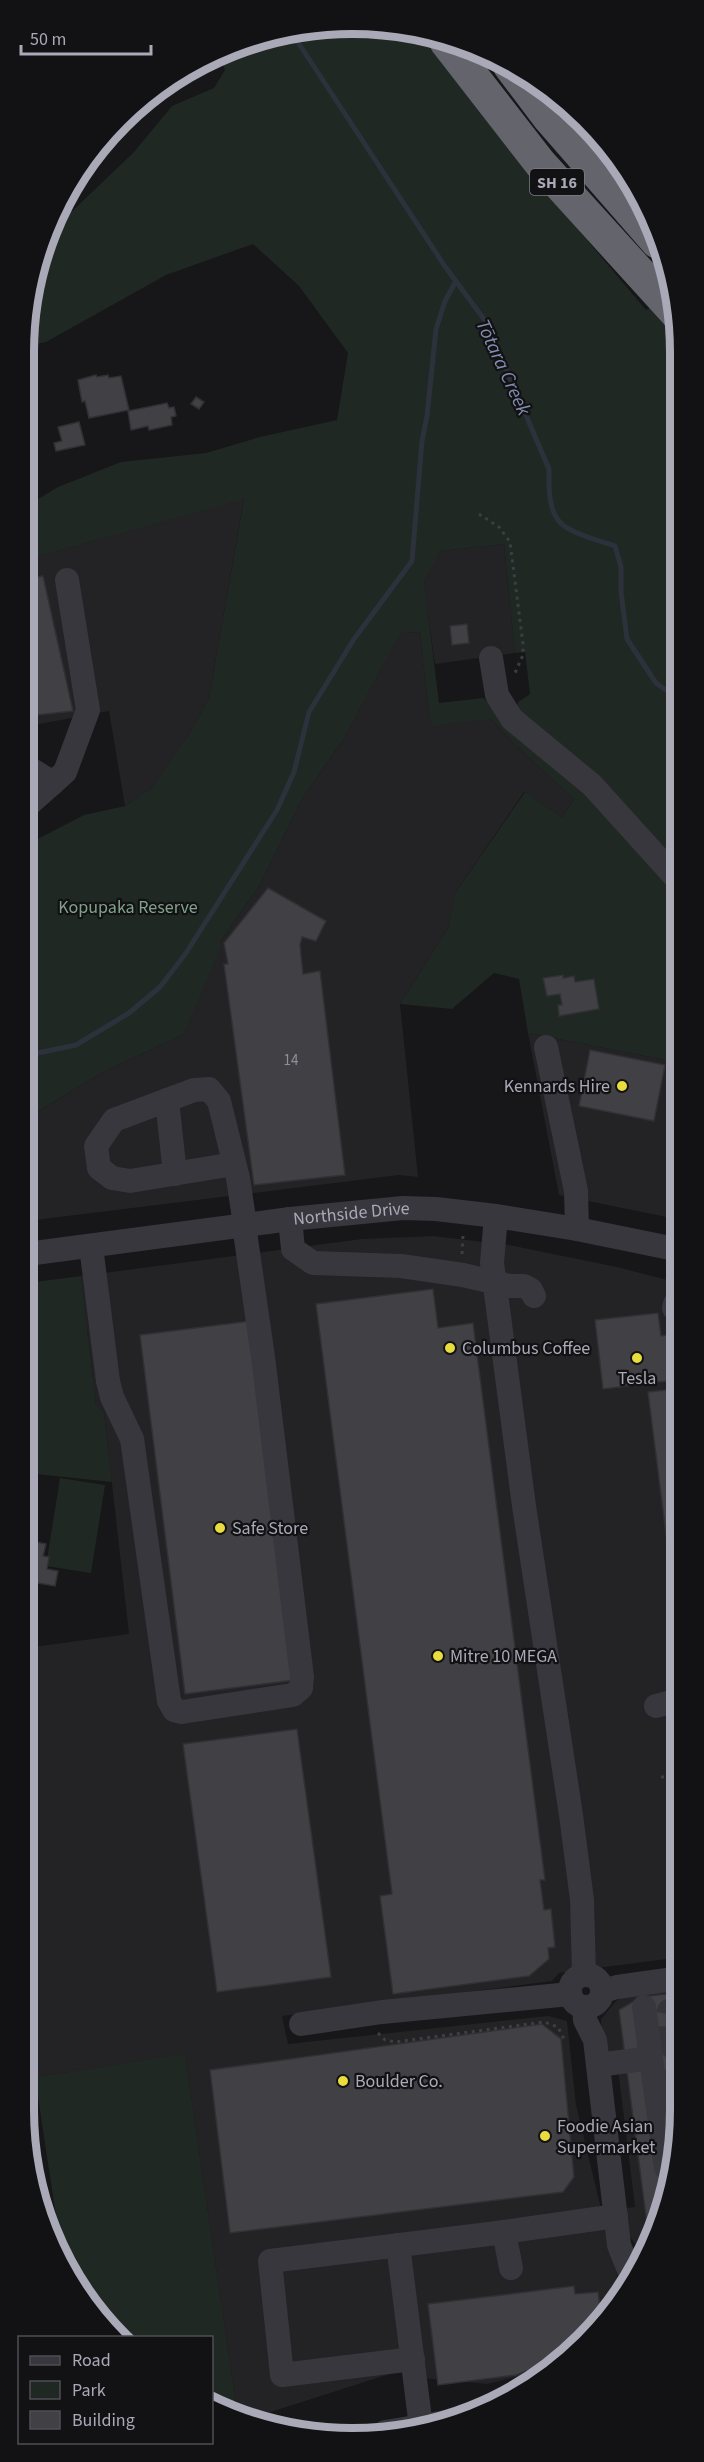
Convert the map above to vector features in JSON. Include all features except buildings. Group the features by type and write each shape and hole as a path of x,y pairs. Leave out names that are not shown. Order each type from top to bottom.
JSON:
{"highway":[{"name":"SH 16","path":"453,51 540,163 665,301"},
{"name":"SH 16","path":"525,86 549,118 643,226"}],"street":[{"path":"34,800 59,777 88,710 67,580"},
{"path":"491,658 497,695 512,719 592,786 670,871"},
{"path":"34,770 59,777"},
{"path":"546,1047 576,1191 577,1229"},
{"path":"91,1246 108,1380 112,1397 132,1438 169,1701 174,1710 182,1712 293,1695 301,1688 303,1677 245,1225 234,1164 219,1101 209,1089 194,1090 114,1120 96,1146 99,1168 112,1178 130,1181 234,1164"},
{"path":"167,1100 175,1174"},
{"name":"Northside Drive","path":"34,1253 290,1219 404,1208 496,1216 577,1229 670,1248"},
{"path":"496,1216 492,1263 494,1281 524,1506 571,1815 582,1900 584,1975"},
{"path":"290,1219 293,1250 313,1263 401,1266 494,1281 510,1286 524,1286 531,1290 534,1296"},
{"path":"301,2024 382,2012 577,2001 595,2005 599,2002 603,1991 595,1977 584,1975 575,1979 570,1989 577,2001 595,2040 619,2245 628,2267"},
{"path":"603,1991 670,1980"},
{"path":"644,2007 665,2161"},
{"path":"598,2065 651,2058"},
{"path":"412,2359 282,2375 270,2261 616,2216"},
{"path":"504,2232 511,2268"},
{"path":"398,2246 420,2420"}],"path":[{"path":"479,514 499,527 510,542 523,644 523,655 517,670 497,695"},
{"path":"462,1255 463,1235"},
{"path":"377,2032 386,2040 395,2042 544,2022 558,2027 564,2039"}],"shaded area":[{"path":"244,498 209,698 189,734 153,788 125,806 109,711 34,725 34,558"},
{"path":"504,544 515,653 435,664 423,580 441,551"},
{"path":"420,632 429,715 491,719 515,745 574,799 562,817 524,792 455,893 448,928 400,1004 418,1177 399,1175 34,1220 34,1114 105,1071 184,1034 220,942 259,886 302,799 345,737 399,633"},
{"path":"528,1033 670,1061 670,1218 559,1195"},
{"path":"433,1236 509,1245 617,1267 670,1281 670,1959 559,1973 552,1981 282,2016 288,2044 548,2016 567,2021 576,2105 619,2282 577,2335 529,2374 487,2384 423,2378 402,2370 262,2415 236,2405 185,2055 35,2077 34,2075 34,1647 129,1634 104,1413 96,1405 81,1276 362,1239"},
{"path":"670,1987 670,2110 667,2151 653,2212 638,2248 629,2235 625,2208 635,2207 616,2053 603,2054 601,2019 616,2001 633,1991"}],"green space":[{"name":"Kopupaka Reserve","path":"373,35 428,44 500,137 646,310 654,306 668,321 670,352 670,864 517,710 518,702 530,694 525,652 515,653 504,544 441,551 424,581 439,703 483,698 586,791 670,882 670,1061 528,1033 519,979 494,973 452,1009 400,1004 448,928 455,893 525,792 562,817 574,799 515,745 491,719 433,726 429,715 420,632 400,633 345,737 302,799 259,886 220,942 220,949 184,1034 105,1071 34,1114 34,841 84,815 125,806 152,788 189,734 209,698 244,499 34,558 34,502 58,487 121,462 206,453 260,437 337,420 348,353 299,286 253,244 166,275 46,342 34,344 37,311 45,270 64,218 134,152 172,106 214,88 225,70 222,63 250,51 311,37"},
{"path":"81,1276 96,1405 104,1413 112,1482 34,1474 34,1282"},
{"path":"60,1478 105,1485 91,1573 46,1566"},
{"path":"185,2054 236,2405 213,2395 213,2336 128,2336 100,2303 77,2269 58,2230 35,2077"}],"waterway":[{"name":"Tōtara Creek","path":"296,40 444,265 486,322 549,469 552,509 558,520 569,529 615,546 621,567 621,592 627,639 656,683 670,693"},
{"path":"34,1054 76,1045 129,1013 160,987 186,953 277,810 294,772 309,712 354,639 412,561 422,441 427,416 436,329 445,301 456,281"}],"tunnel":[{"path":"670,2011 667,2026 670,2041"}],"place":[{"name":"Kennards Hire","path":"622,1086"},
{"name":"Columbus Coffee","path":"450,1348"},
{"name":"Tesla","path":"637,1358"},
{"name":"Safe Store","path":"220,1528"},
{"name":"Mitre 10 MEGA","path":"438,1656"},
{"name":"Boulder Co.","path":"343,2081"},
{"name":"Foodie Asian Supermarket","path":"545,2136"}]}
